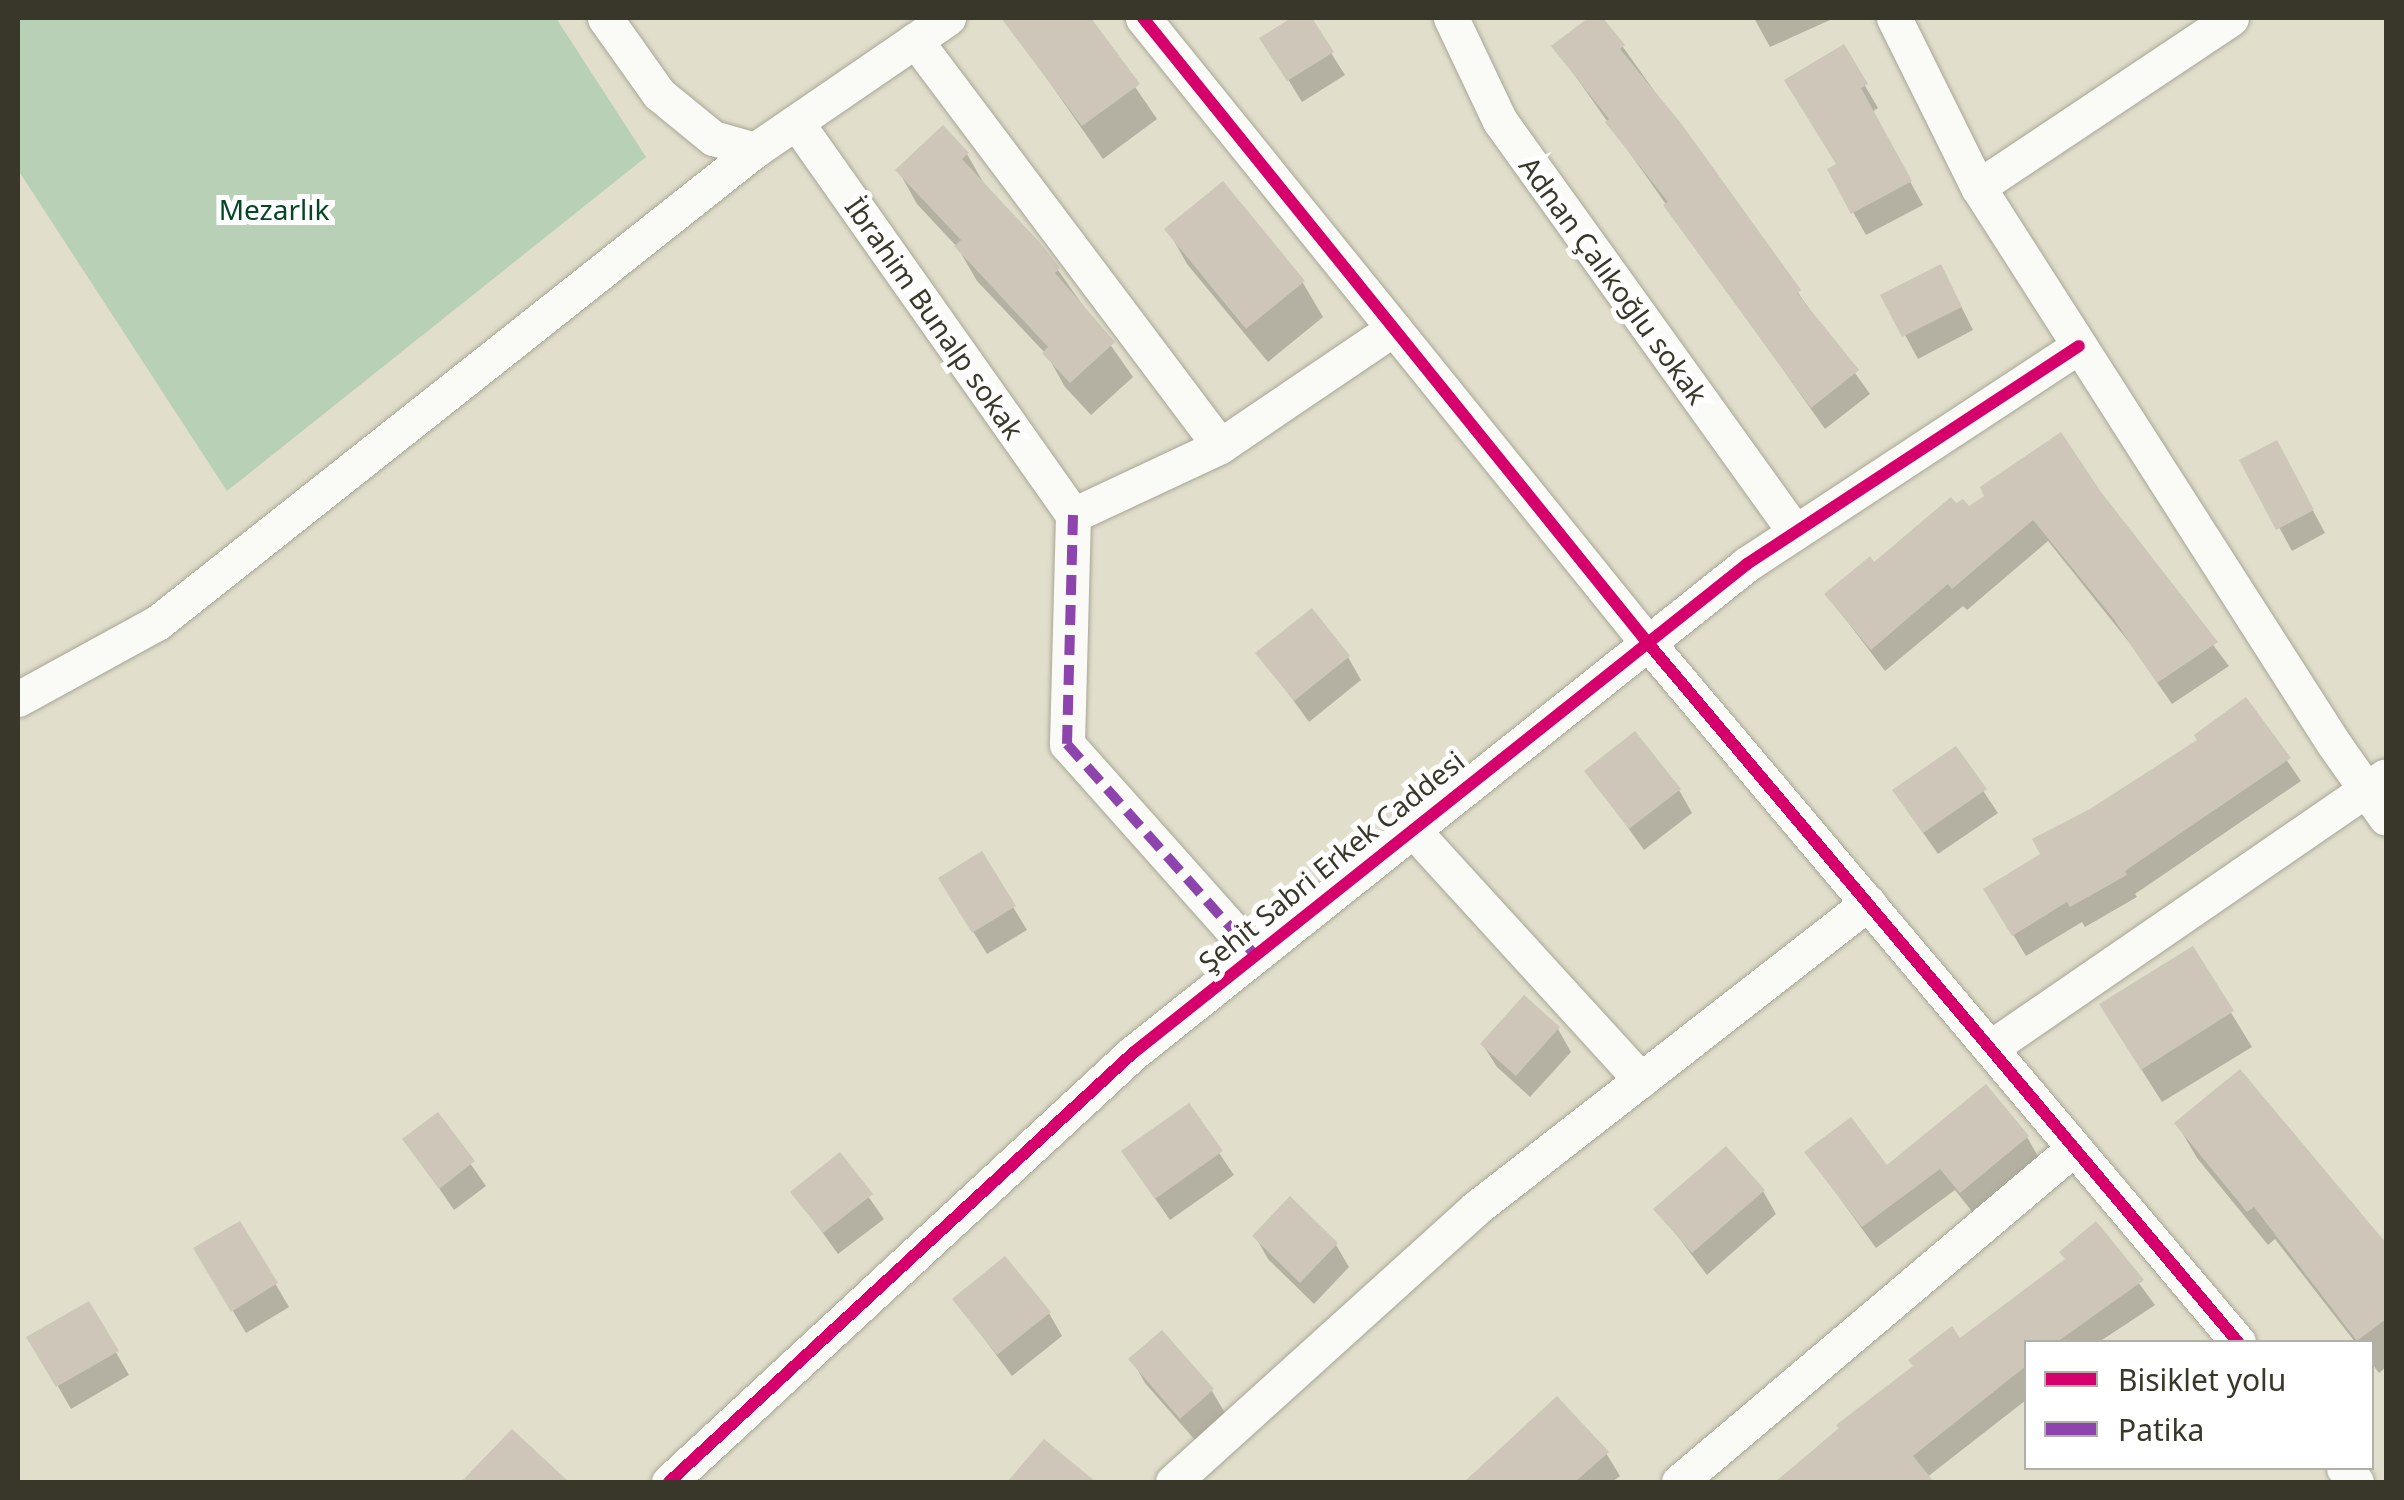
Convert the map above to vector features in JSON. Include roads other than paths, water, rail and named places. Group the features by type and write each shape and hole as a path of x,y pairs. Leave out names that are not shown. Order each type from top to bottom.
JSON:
{"street":[{"path":"605,18 659,94 713,138 755,150"},
{"path":"18,699 157,622 755,150 948,18"},
{"path":"1143,18 1647,642 2236,1340"},
{"name":"Adnan Çalıkoğlu sokak","path":"1450,18 1500,121 1795,532"},
{"path":"1894,18 1978,187 2079,346 2380,795 1990,1048"},
{"path":"1978,187 2231,18"},
{"path":"915,40 1220,446"},
{"name":"İbrahim Bunalp sokak","path":"796,122 1074,514"},
{"path":"1255,955 1066,744 1074,514 1220,446 1394,328"},
{"name":"Şehit Sabri Erkek Caddesi","path":"669,1482 1133,1053 1411,828 1647,642 1795,532 2079,346"},
{"path":"1411,828 1641,1080"},
{"path":"1173,1482 1476,1208 1868,904"},
{"path":"1679,1482 2074,1148"}],"park label":[{"name":"Mezarlık","path":"274,209"}]}
